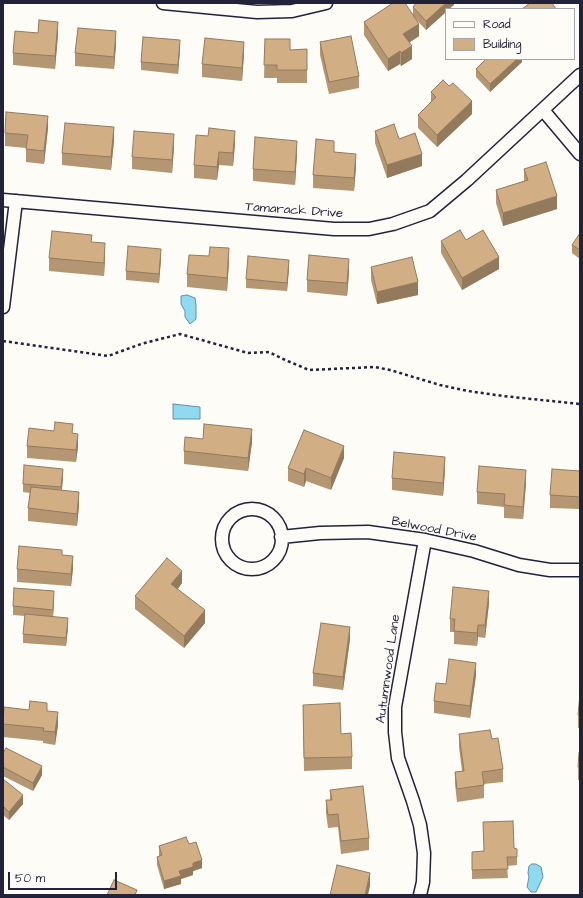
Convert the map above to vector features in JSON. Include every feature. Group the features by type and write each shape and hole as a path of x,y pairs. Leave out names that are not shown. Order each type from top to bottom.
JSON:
{"street":[{"path":"162,3 257,12 292,11 326,3"},
{"name":"Tamarack Drive","path":"3,200 334,229 369,229 393,224 430,211 467,180 580,75"},
{"path":"543,110 580,154"},
{"path":"3,307 16,201"},
{"path":"250,509 265,512 271,516 280,529 282,536 281,544 274,558 261,567 254,568 246,568 232,561 227,555 222,541 225,526 229,519 235,514 250,509"},
{"name":"Belwood Drive","path":"282,536 320,533 368,532 425,540 474,551 519,565 550,570 580,570"},
{"name":"Autumnwood Lane","path":"420,895 423,882 424,852 420,825 414,801 398,758 395,732 395,707 425,540"}],"path":[{"path":"3,341 108,356 148,342 180,334 248,353 269,352 309,370 375,367 468,391 580,404"}],"water":[{"path":"187,295 195,298 196,305 196,319 190,324 185,317 185,311 181,304 181,296"},
{"path":"173,404 200,407 200,419 173,419"},
{"path":"536,864 541,867 543,877 536,892 531,892 527,887 529,866"}],"building":[{"path":"393,3 405,3 419,24 403,34 412,46 401,53 400,51 388,59 364,22"},
{"path":"416,3 446,3 426,21 413,7"},
{"path":"530,3 552,3 555,8 523,8"},
{"path":"39,20 58,22 55,56 13,53 15,31 38,33"},
{"path":"78,28 116,31 114,57 75,53"},
{"path":"351,36 359,76 329,82 320,42"},
{"path":"143,37 180,40 178,65 141,62"},
{"path":"205,38 244,42 242,68 202,64"},
{"path":"265,39 290,39 290,50 307,49 307,70 277,70 277,65 264,65"},
{"path":"485,60 516,60 490,84 476,69"},
{"path":"443,80 449,86 453,83 472,101 437,135 418,115 436,97 431,92"},
{"path":"6,112 48,116 44,151 26,149 28,135 5,133"},
{"path":"65,123 114,127 111,157 62,153"},
{"path":"394,124 399,139 415,133 422,154 387,165 375,131"},
{"path":"209,128 235,131 233,153 219,152 217,167 194,165 196,135 208,136"},
{"path":"134,131 174,134 172,160 132,157"},
{"path":"255,137 297,141 295,172 253,169"},
{"path":"316,139 334,141 334,152 356,154 354,178 313,175"},
{"path":"546,162 557,196 503,213 496,190 528,180 524,169"},
{"path":"460,230 466,240 483,230 499,257 462,278 441,241"},
{"path":"52,231 92,235 91,242 105,243 104,263 49,258"},
{"path":"580,233 580,250 572,245"},
{"path":"128,246 161,249 159,274 126,271"},
{"path":"210,247 229,248 227,278 187,274 189,255 209,256"},
{"path":"309,255 349,259 347,283 307,280"},
{"path":"248,256 289,260 287,283 246,279"},
{"path":"412,257 418,282 377,292 371,267"},
{"path":"55,422 73,424 72,433 78,434 76,450 27,446 29,428 54,431"},
{"path":"204,424 252,429 248,458 184,451 185,437 203,439"},
{"path":"304,430 344,446 331,478 306,468 304,474 288,468"},
{"path":"394,452 445,457 443,483 392,478"},
{"path":"24,465 63,469 61,487 23,484"},
{"path":"479,466 526,470 523,507 504,505 505,494 477,492"},
{"path":"552,469 580,471 580,497 550,495"},
{"path":"31,487 79,492 77,514 28,508"},
{"path":"19,546 62,550 62,555 73,556 71,574 17,569"},
{"path":"167,558 182,571 171,584 205,610 184,636 135,596"},
{"path":"453,587 489,591 485,625 478,625 477,633 454,631 455,619 450,619"},
{"path":"14,588 54,591 53,610 13,606"},
{"path":"25,614 68,618 66,638 23,634"},
{"path":"321,623 350,627 343,677 313,673"},
{"path":"449,659 476,663 470,706 434,701 436,683 446,684"},
{"path":"580,694 580,716 578,715"},
{"path":"30,701 47,703 47,711 58,712 55,732 43,731 44,728 3,724 4,707 29,710"},
{"path":"340,703 341,734 351,733 352,757 304,758 303,705"},
{"path":"490,730 492,739 498,738 503,769 482,772 484,785 457,789 455,772 464,771 459,734"},
{"path":"6,748 42,766 33,783 3,767 3,753"},
{"path":"580,753 580,768 578,767"},
{"path":"3,779 23,795 9,812 3,806"},
{"path":"363,786 369,838 341,841 338,814 328,815 326,800 332,800 330,790"},
{"path":"513,821 514,848 517,849 517,857 507,857 508,869 472,870 472,852 484,851 483,822"},
{"path":"186,837 189,844 196,842 202,860 193,863 193,867 179,871 181,876 164,881 157,857 162,855 159,846"},
{"path":"337,865 370,873 365,895 330,895"},
{"path":"114,880 137,890 135,895 107,895"}]}
